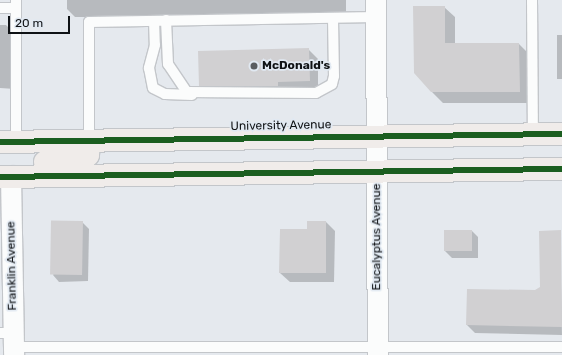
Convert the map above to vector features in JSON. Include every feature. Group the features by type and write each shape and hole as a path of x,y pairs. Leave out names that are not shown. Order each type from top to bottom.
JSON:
{"main road":[{"name":"University Avenue","path":"8,142 562,134"},
{"path":"4,172 74,161 88,155 89,140"},
{"path":"4,172 376,173 562,169"}],"street":[{"name":"Eucalyptus Avenue","path":"376,8 378,351"},
{"name":"Franklin Avenue","path":"4,172 10,342"}],"lane":[{"path":"532,0 533,134"},
{"path":"0,8 16,4 8,142"},
{"path":"89,140 89,22 333,18 376,8"},
{"path":"154,21 155,45 148,68 153,88 165,94 316,93 326,90 334,76 333,18"},
{"path":"166,20 168,64 180,85 194,95"},
{"path":"10,342 378,351 562,347"}],"building":[{"path":"413,6 445,6 445,43 519,43 520,92 431,92 414,73"},
{"name":"McDonald's","path":"309,48 310,81 278,82 278,86 199,86 198,51"},
{"path":"51,220 83,221 82,275 50,274"},
{"path":"307,221 326,221 326,273 279,273 280,229 307,229"},
{"path":"444,230 472,230 472,251 444,251"},
{"path":"561,230 562,327 466,325 467,289 535,290 540,287 539,231"}],"cycle path":[{"path":"0,142 562,134"},
{"path":"0,177 562,169"}],"place":[{"name":"McDonald's","path":"254,66"}]}
